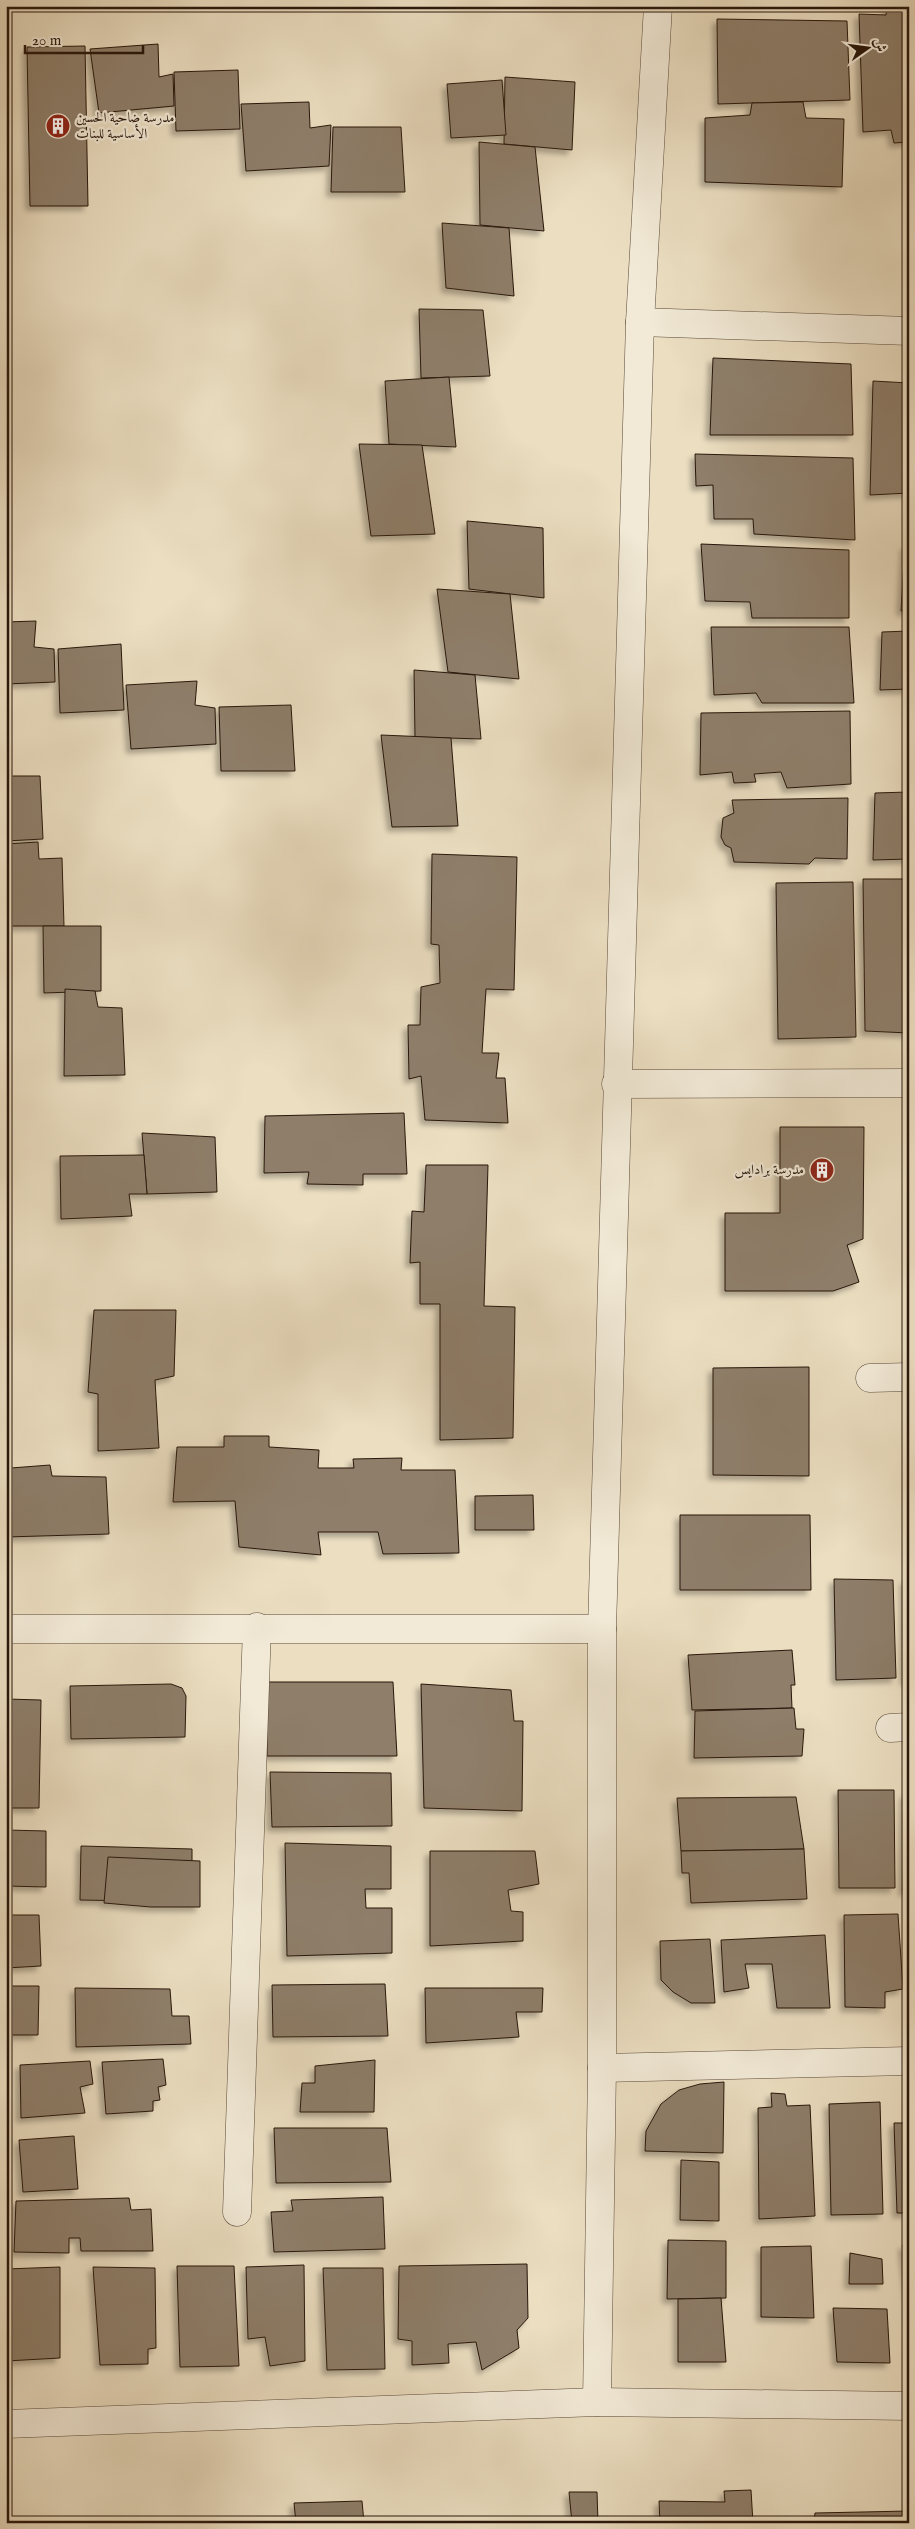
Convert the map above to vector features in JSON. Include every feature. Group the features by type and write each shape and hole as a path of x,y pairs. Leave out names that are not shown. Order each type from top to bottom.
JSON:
{"street":[{"path":"598,2402 602,2068 602,1629 616,1084 640,322 658,6"},
{"path":"640,322 909,331"},
{"path":"616,1084 909,1083"},
{"path":"870,1378 909,1377"},
{"path":"236,2212 257,1628"},
{"path":"6,1629 602,1629"},
{"path":"602,2068 909,2061"},
{"path":"6,2424 598,2402 909,2406"}],"building":[{"path":"909,6 909,142 894,143 891,130 863,132 859,14 886,15 887,7"},
{"path":"717,19 847,21 850,100 718,104"},
{"path":"158,44 159,77 173,74 174,106 99,113 90,49"},
{"name":"مدرسة ضاحية الحسين الأساسية للبنات","path":"85,46 88,206 30,206 27,47"},
{"path":"238,70 240,129 176,131 174,72"},
{"path":"505,77 575,82 572,150 504,144"},
{"path":"502,80 506,135 451,138 447,84"},
{"path":"309,102 310,128 331,125 329,166 246,171 241,104"},
{"path":"803,102 806,118 844,119 842,187 705,182 705,118 750,115 752,103"},
{"path":"333,127 401,127 405,192 331,192"},
{"path":"479,142 535,147 544,231 480,225"},
{"path":"442,223 509,228 514,296 446,288"},
{"path":"419,309 483,310 490,376 421,378"},
{"path":"713,358 851,364 853,435 710,435"},
{"path":"449,377 456,447 389,444 385,381"},
{"path":"873,381 909,383 909,493 870,495"},
{"path":"359,444 422,445 435,534 371,536"},
{"path":"695,454 853,458 855,540 754,534 753,519 714,519 713,485 696,486"},
{"path":"467,521 543,528 544,598 469,589"},
{"path":"701,544 849,550 849,618 752,618 750,602 705,601"},
{"path":"905,545 909,545 909,611 901,611"},
{"path":"437,589 510,594 519,679 448,672"},
{"path":"36,621 34,647 54,649 55,682 6,684 6,622"},
{"path":"711,627 849,627 854,703 762,703 756,693 714,695"},
{"path":"909,631 909,689 880,690 882,632"},
{"path":"121,644 124,710 60,713 58,649"},
{"path":"414,670 475,675 481,739 415,737"},
{"path":"197,681 195,705 215,708 216,744 131,749 126,685"},
{"path":"291,705 295,771 221,771 219,707"},
{"path":"850,711 851,784 787,788 781,772 754,774 756,782 734,783 732,772 700,775 701,713"},
{"path":"381,735 451,738 458,826 392,827"},
{"path":"6,776 40,776 43,839 6,841"},
{"path":"909,792 909,859 873,860 875,793"},
{"path":"848,798 847,859 815,858 809,864 734,862 731,848 725,845 721,837 723,818 734,813 732,800"},
{"path":"38,842 39,859 62,858 64,926 6,926 6,844"},
{"path":"432,854 517,857 514,990 486,989 482,1053 499,1053 496,1078 505,1078 508,1123 425,1120 421,1076 409,1079 408,1025 420,1025 421,987 440,983 439,945 431,944"},
{"path":"863,879 909,879 909,1033 865,1031"},
{"path":"853,882 856,1037 778,1039 776,883"},
{"path":"43,926 101,926 101,991 44,993"},
{"path":"65,989 95,991 98,1007 122,1008 125,1075 64,1076"},
{"path":"404,1113 407,1174 363,1174 363,1185 307,1184 309,1172 264,1173 265,1116"},
{"name":"مدرسة برادايس","path":"780,1127 864,1127 863,1239 847,1245 859,1282 833,1291 725,1291 725,1213 780,1213"},
{"path":"142,1133 215,1137 217,1192 147,1194"},
{"path":"144,1155 147,1194 129,1194 132,1216 61,1219 60,1156"},
{"path":"426,1165 488,1165 484,1306 515,1307 513,1438 440,1440 440,1304 420,1304 420,1262 410,1263 412,1211 424,1212"},
{"path":"94,1310 176,1310 174,1376 155,1380 159,1448 98,1451 98,1394 88,1392"},
{"path":"809,1367 809,1476 713,1475 713,1368"},
{"path":"9,1435 11,1468 50,1465 52,1476 106,1477 109,1534 6,1537 6,1436"},
{"path":"224,1436 269,1436 269,1447 319,1450 318,1468 354,1468 353,1459 402,1458 401,1470 455,1470 459,1553 383,1554 378,1532 318,1532 321,1555 239,1547 235,1501 173,1502 177,1447 224,1447"},
{"path":"533,1495 534,1530 475,1530 475,1496"},
{"path":"680,1515 810,1515 811,1590 680,1590"},
{"path":"834,1579 893,1580 896,1678 836,1680"},
{"path":"905,1580 909,1580 909,1680 905,1681"},
{"path":"792,1650 795,1685 791,1685 792,1708 692,1710 688,1655"},
{"path":"267,1682 393,1682 397,1756 267,1756"},
{"path":"171,1684 182,1688 186,1696 185,1737 71,1739 70,1686"},
{"path":"421,1684 511,1690 514,1721 523,1721 522,1811 424,1808"},
{"path":"6,1699 41,1700 39,1808 6,1808"},
{"path":"794,1708 796,1729 804,1729 802,1756 694,1758 695,1711"},
{"path":"270,1772 391,1773 392,1826 272,1827"},
{"path":"838,1790 894,1790 895,1888 839,1888"},
{"path":"905,1794 909,1794 909,1891 903,1891"},
{"path":"796,1797 804,1849 681,1851 677,1798"},
{"path":"6,1830 46,1831 46,1887 6,1886"},
{"path":"285,1843 391,1846 391,1889 365,1889 366,1908 392,1908 392,1953 287,1956"},
{"path":"81,1846 192,1849 192,1902 80,1900"},
{"path":"804,1849 807,1899 691,1903 689,1873 682,1873 681,1851"},
{"path":"430,1851 535,1851 539,1884 508,1890 511,1911 523,1912 523,1941 430,1946"},
{"path":"108,1857 200,1861 200,1907 151,1907 104,1903"},
{"path":"898,1914 903,1989 885,1992 885,2008 845,2007 844,1915"},
{"path":"6,1915 39,1915 41,1966 6,1968"},
{"path":"825,1935 830,2008 777,2008 772,1964 745,1964 749,1988 724,1992 721,1940"},
{"path":"710,1939 715,2003 691,2003 673,1992 661,1980 660,1941"},
{"path":"385,1984 388,2036 273,2037 272,1985"},
{"path":"6,1986 39,1986 38,2035 6,2035"},
{"path":"75,1988 170,1989 172,2016 189,2016 191,2044 76,2047"},
{"path":"425,1988 543,1988 542,2012 516,2012 519,2037 426,2043"},
{"path":"163,2059 166,2085 158,2087 160,2100 153,2101 153,2111 106,2114 102,2062"},
{"path":"375,2060 374,2112 300,2112 302,2083 315,2083 315,2066"},
{"path":"90,2061 93,2084 80,2087 85,2113 21,2118 20,2065"},
{"path":"724,2082 723,2153 645,2151 646,2131 661,2104 679,2090 700,2084"},
{"path":"771,2093 785,2094 787,2106 810,2105 815,2216 759,2219 758,2108 772,2107"},
{"path":"880,2102 883,2214 831,2215 829,2104"},
{"path":"894,2123 909,2123 909,2213 897,2213"},
{"path":"274,2128 387,2128 391,2182 276,2183"},
{"path":"74,2136 78,2189 23,2192 19,2140"},
{"path":"681,2160 719,2162 719,2221 680,2220"},
{"path":"383,2197 385,2249 274,2252 271,2212 293,2211 291,2200"},
{"path":"129,2198 131,2210 151,2209 153,2251 81,2251 80,2238 69,2238 69,2253 14,2252 16,2201"},
{"path":"668,2240 726,2241 726,2298 667,2299"},
{"path":"903,2245 909,2245 909,2297"},
{"path":"811,2246 814,2318 761,2317 761,2247"},
{"path":"850,2253 882,2259 883,2284 849,2284"},
{"path":"527,2264 528,2318 517,2330 519,2348 482,2370 476,2342 448,2344 449,2363 412,2365 412,2341 398,2339 399,2266"},
{"path":"304,2265 305,2361 270,2366 265,2337 248,2339 246,2267"},
{"path":"177,2266 234,2266 239,2366 180,2367"},
{"path":"60,2267 60,2358 6,2361 6,2269"},
{"path":"93,2267 155,2268 156,2348 148,2349 148,2364 100,2365"},
{"path":"323,2268 383,2268 385,2369 327,2370"},
{"path":"721,2298 726,2362 678,2362 678,2299"},
{"path":"833,2308 887,2309 890,2363 837,2362"},
{"path":"751,2490 753,2523 660,2523 659,2501 725,2502 724,2491"},
{"path":"569,2492 597,2492 598,2523 572,2523"},
{"path":"362,2501 364,2523 296,2523 294,2503"},
{"path":"909,2511 909,2523 814,2523 815,2513"}],"place":[{"name":"مدرسة ضاحية الحسين الأساسية للبنات","path":"58,126"},
{"name":"مدرسة برادايس","path":"822,1170"}]}
